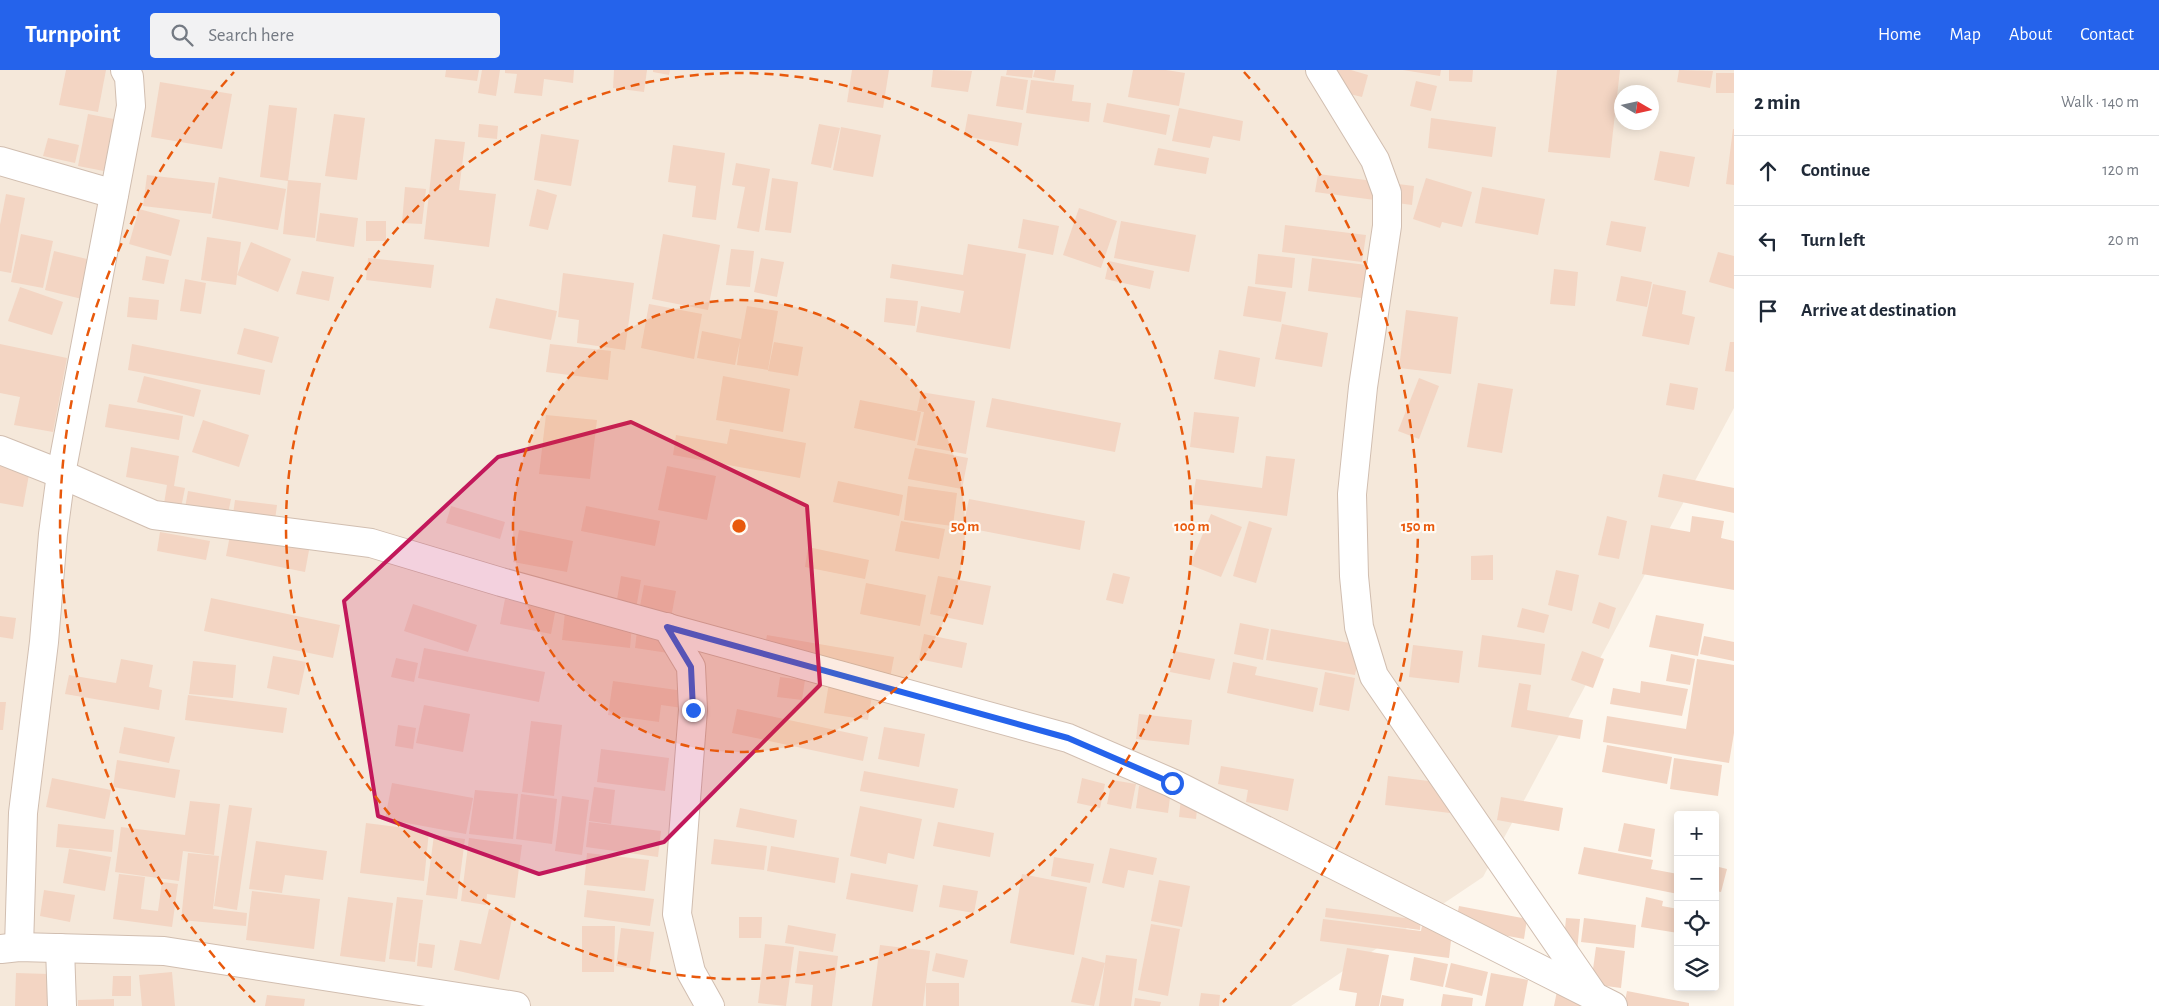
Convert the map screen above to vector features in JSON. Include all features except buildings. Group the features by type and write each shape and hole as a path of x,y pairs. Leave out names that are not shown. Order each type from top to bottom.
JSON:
{"street":[{"path":"125,70 129,77 131,106 61,474 9,948 164,951 516,1006"},
{"path":"1320,70 1375,160 1387,193 1387,226 1363,386 1352,494 1354,576 1358,626 1374,676 1603,1000"},
{"path":"0,161 114,194"},
{"path":"0,450 154,514 371,543 501,582 1068,738 1172,783 1603,1000"},
{"path":"667,627 691,667 693,710 677,914 690,972 710,1006"},
{"path":"60,948 62,1006"}],"highlighted area":[{"path":"631,422 807,506 820,685 664,842 539,874 378,816 344,601 498,457"}],"shaded area":[{"path":"0,70 1734,70 1734,408 1483,877 1291,1006 0,1006"}],"route":[{"path":"693,710 691,667 667,627 1068,738 1172,783"}]}
